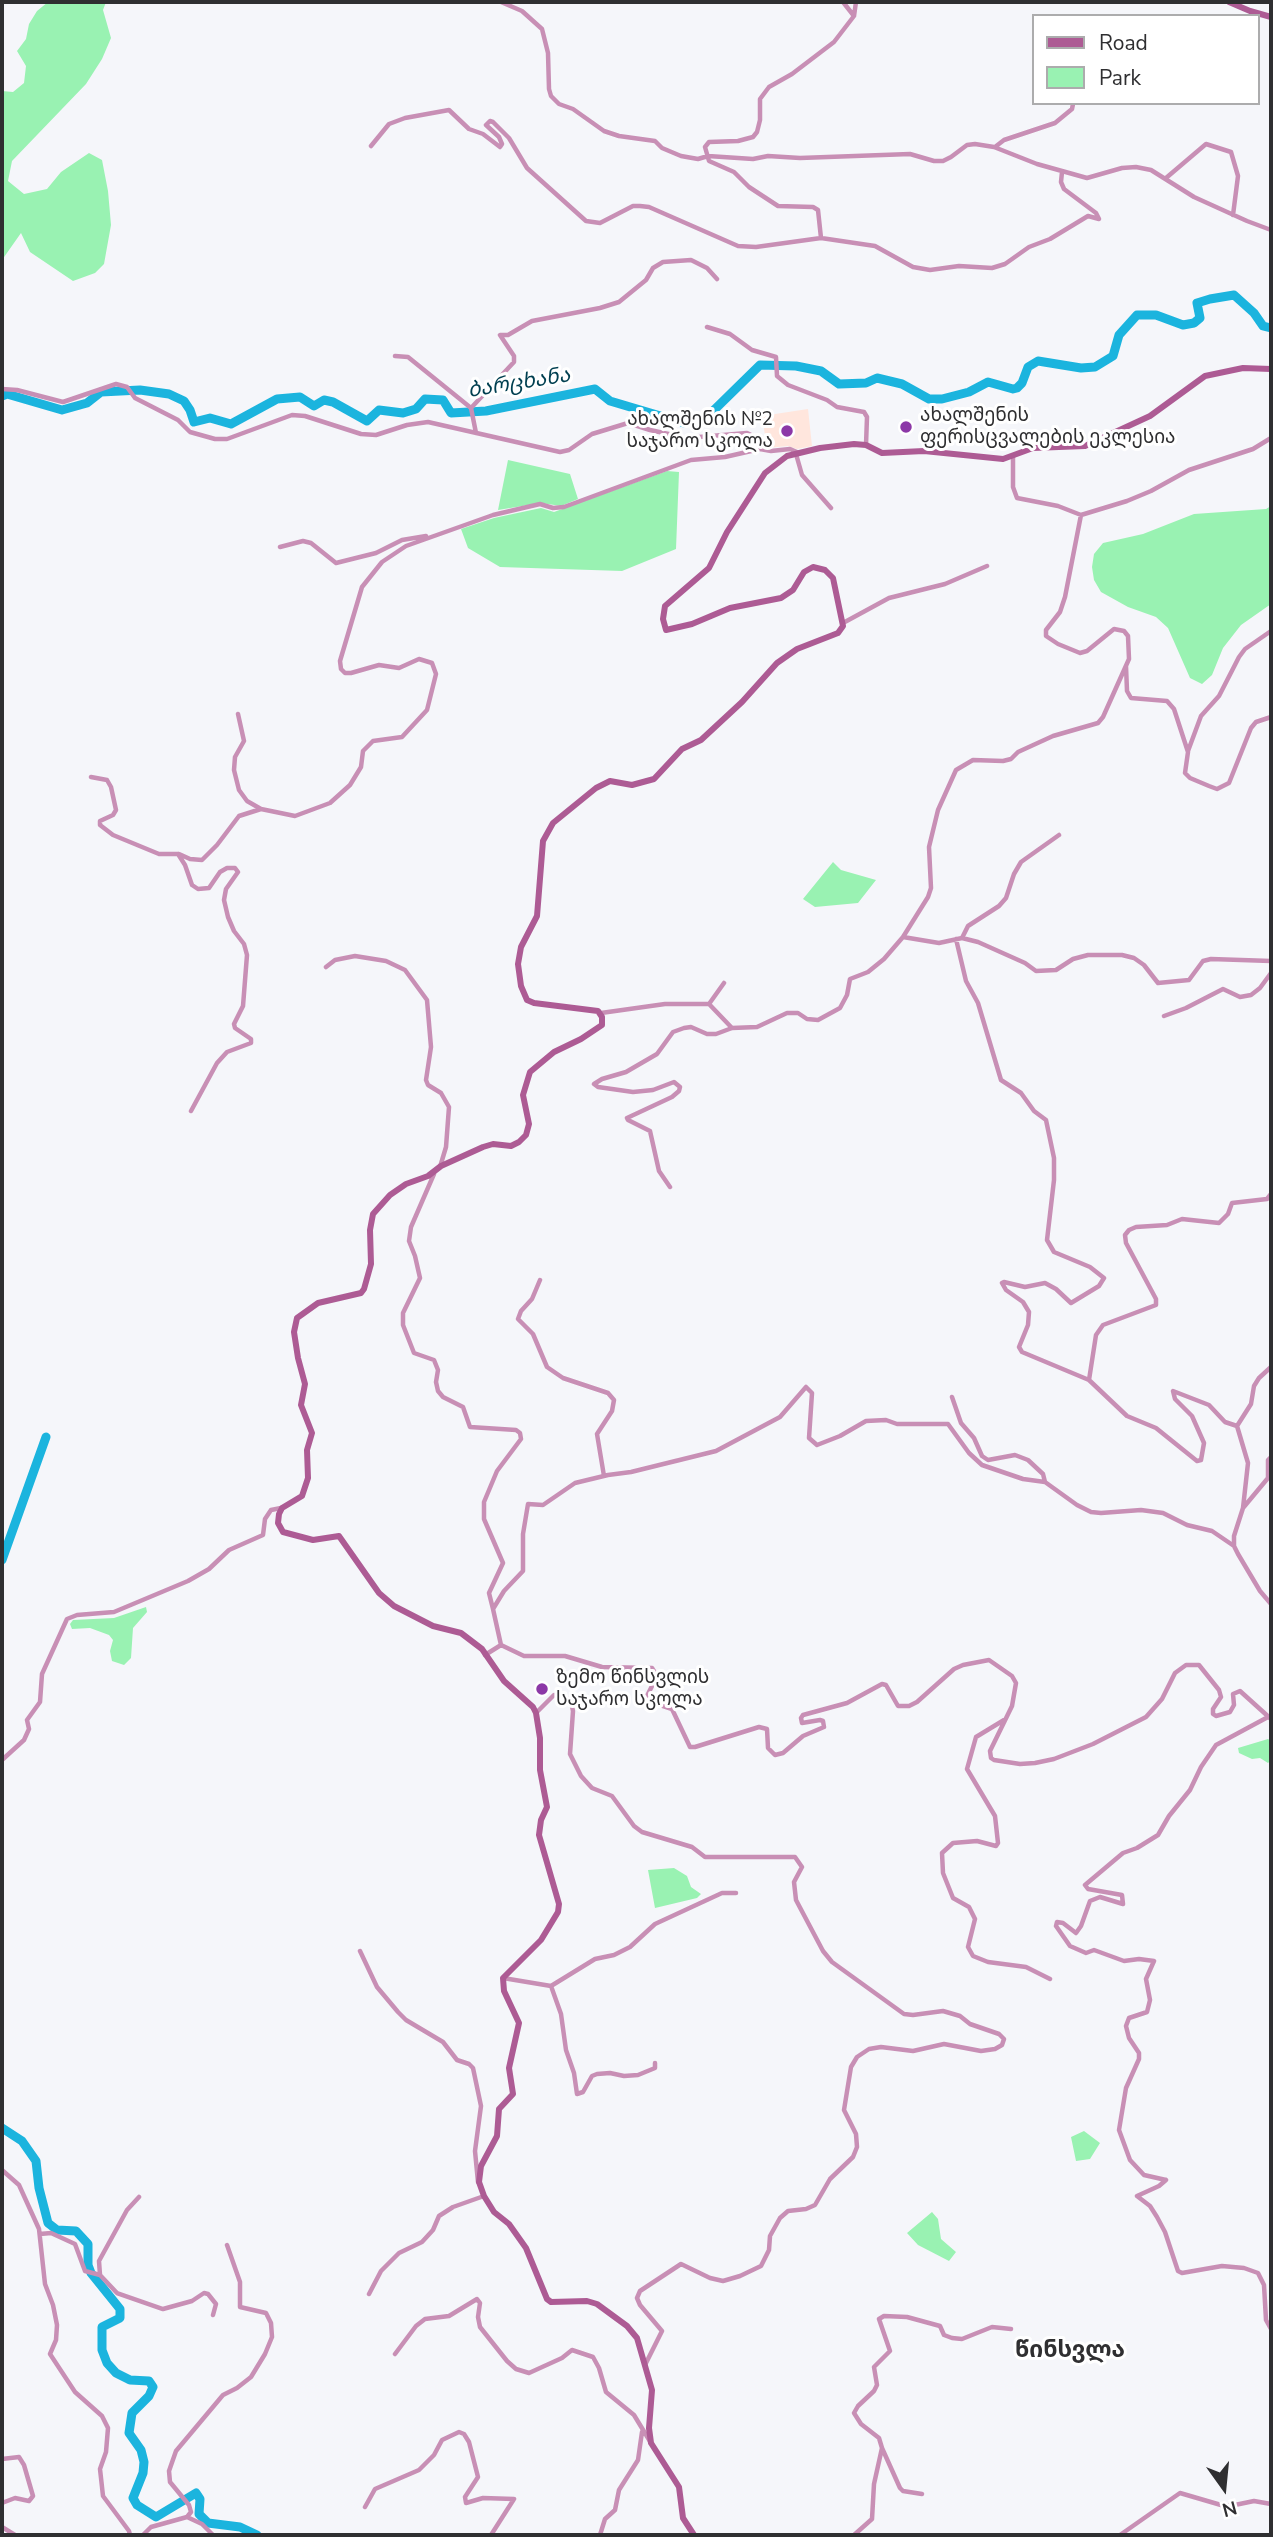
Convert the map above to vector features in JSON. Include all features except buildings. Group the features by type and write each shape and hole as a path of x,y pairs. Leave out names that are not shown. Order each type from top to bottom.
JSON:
{"street":[{"path":"501,2 522,11 542,29 548,53 549,89 551,96 559,104 573,109 604,131 654,141 662,148 681,156 698,159 708,156 753,159 768,156 800,158 910,154 943,161 967,145 994,147 1062,172 1087,178 1122,168 1151,170 1195,197 1271,230"},
{"path":"843,2 853,16"},
{"path":"821,238 818,210 813,207 778,206 749,187 734,172 709,161 705,147 709,142 738,141 753,137 760,120 760,99 769,87 792,74 834,42 853,16 856,2"},
{"path":"1229,2 1271,17"},
{"path":"994,147 1003,140 1055,123 1072,109 1073,105"},
{"path":"371,146 389,124 405,118 449,110 469,129 483,134 499,147 502,144 499,137 486,125 490,121 493,122 509,138 527,168 586,221 600,223 639,206 649,207 738,246 756,247 821,238 875,246 913,267 930,271 959,266 992,268 1005,264 1029,247 1050,239 1088,216 1099,219 1096,213 1064,189 1061,182 1062,172"},
{"path":"1166,178 1206,144 1231,152 1238,176 1233,215"},
{"path":"472,409 514,362 514,356 500,335 508,335 532,321 619,302 646,280 653,268 663,262 691,260 707,268 717,279"},
{"path":"706,327 730,334 752,350 776,357 778,376 788,385 827,400 837,407 864,412 867,417 866,445"},
{"path":"395,356 408,357 472,409 476,433"},
{"path":"843,623 833,578 825,570 813,567 804,572 793,590 780,598 730,608 672,630 666,630 664,624 665,606 709,568 757,483 778,463 797,453 854,444 866,445 882,453 934,451 1003,459 1033,448 1085,446 1150,416 1205,376 1243,368 1271,369"},
{"path":"2,389 18,390 63,402 116,384 127,387 135,398 145,405 165,412 190,432 215,439 227,439 292,415 305,416 361,434 376,435 407,425 428,422 560,452 578,445 592,434 628,423 688,438 747,433 753,436 760,449"},
{"path":"1013,456 1013,487 1017,498 1058,506 1081,515 1128,501 1189,470 1252,449 1271,438"},
{"path":"238,714 244,741 235,757 234,770 239,790 247,801 261,809 296,816 330,803 350,785 361,767 363,751 373,741 402,737 427,710 436,674 432,663 419,659 399,668 379,665 345,673 341,669 340,660 362,587 382,562 406,545 518,508 540,504 553,508 564,507 691,460 725,457 760,449 790,449 797,453 802,475 831,508"},
{"path":"670,1187 659,1171 650,1131 627,1118 672,1097 680,1091 678,1084 674,1082 638,1093 598,1087 594,1084 626,1072 657,1054 673,1032 684,1028 691,1027 711,1034 732,1028 757,1027 787,1013 798,1013 818,1020 840,1008 847,995 850,979 874,967 903,937 928,897 931,888 929,847 938,810 957,770 974,760 1011,759 1018,752 1053,736 1098,723 1126,664 1130,649 1128,636 1119,629 1107,633 1087,651 1080,653 1046,636 1046,630 1060,612 1065,597 1081,515"},
{"path":"281,547 303,541 311,543 336,563 376,553 402,540 430,536"},
{"path":"732,1028 709,1004 665,1004 601,1013 527,1000 521,986 518,964 521,947 537,916 546,832 553,823 601,785 610,781 632,785 653,779 682,749 701,740 742,702 777,663 797,649 838,633 843,623 889,598 945,584 987,566"},
{"path":"1271,631 1245,649 1219,696 1201,716 1188,752 1185,773 1190,778 1217,789 1229,783 1256,722 1271,718"},
{"path":"1126,664 1127,691 1131,698 1167,701 1174,709 1188,752"},
{"path":"91,777 107,780 114,796 116,810 113,815 102,818 100,825 126,842 159,854 178,854 202,860 239,816 261,809"},
{"path":"1059,835 1021,862 1006,898 999,906 968,926 959,939 966,981 978,1003 1001,1080 1021,1093 1034,1111 1046,1120 1054,1158 1047,1240 1054,1252 1090,1268 1104,1278 1099,1286 1071,1303 1045,1283 1024,1287 1002,1283 1006,1290 1024,1302 1029,1312 1028,1325 1019,1347 1022,1352 1089,1380 1127,1416 1156,1428 1196,1461 1201,1460 1204,1443 1192,1416 1175,1399 1173,1391 1209,1405 1225,1422 1237,1426"},
{"path":"178,854 186,865 192,885 198,889 209,888 227,868 238,872 226,890 224,900 228,917 244,944 247,955 243,1006 234,1024 235,1028 251,1039 251,1043 227,1052 217,1063 191,1111"},
{"path":"903,937 939,943 959,939 990,946 1026,962 1036,971 1056,970 1073,959 1088,955 1109,954 1134,958 1144,965 1158,983 1189,981 1202,961 1211,959 1271,961"},
{"path":"326,967 335,960 355,956 386,961 405,970 427,1000 431,1046 426,1080 428,1085 441,1093 449,1107 448,1136 441,1166 430,1180 411,1227 409,1241 420,1278 403,1313 403,1325 414,1353 434,1360 438,1370 438,1391 443,1397 463,1407 470,1427 516,1430 520,1433 521,1439 497,1471 484,1502 484,1519 503,1563 489,1593 501,1645"},
{"path":"1164,1016 1223,989 1240,997 1251,995 1271,973"},
{"path":"709,1004 724,983"},
{"path":"2,1760 24,1740 29,1729 27,1720 40,1702 42,1674 67,1619 77,1615 114,1612 188,1581 209,1569 229,1550 262,1535 265,1519 271,1510 282,1508 302,1496 308,1478 307,1450 312,1433 301,1405 305,1384 294,1332 296,1318 318,1303 361,1293 369,1277 371,1264 373,1214 395,1191 483,1147 493,1144 511,1146 526,1135 528,1124 523,1095 530,1072 559,1048 596,1031 601,1025 601,1013"},
{"path":"1089,1380 1096,1335 1103,1325 1156,1305 1156,1299 1126,1242 1125,1235 1129,1230 1167,1225 1182,1219 1219,1223 1228,1214 1232,1203 1267,1199 1271,1194"},
{"path":"540,1280 532,1299 518,1319 533,1334 547,1367 563,1378 608,1393 614,1400 612,1411 597,1434 604,1476"},
{"path":"1234,1546 1243,1508 1248,1463 1237,1426 1251,1404 1254,1386 1271,1367"},
{"path":"493,1609 504,1591 523,1571 523,1534 528,1504 543,1505 575,1483 716,1451 780,1417 806,1387 812,1393 809,1438 817,1445 866,1422 886,1420 897,1424 948,1424 969,1453 982,1465 1023,1479 1045,1482 1091,1512 1142,1510 1163,1513 1187,1525 1212,1531 1234,1546 1259,1591 1271,1604"},
{"path":"952,1397 961,1423 974,1438 982,1456 988,1460 1014,1455 1028,1460 1043,1474 1045,1482"},
{"path":"1243,1508 1267,1481 1268,1460 1271,1457"},
{"path":"282,1508 278,1523 283,1532 313,1540 339,1536 370,1582 394,1606 433,1626 461,1633 482,1649 484,1656 504,1681 533,1707 536,1713 540,1738 540,1770 547,1807 541,1820 540,1835 559,1904 558,1912 541,1940 503,1978"},
{"path":"484,1656 501,1645"},
{"path":"501,1645 524,1656 565,1656 602,1667 652,1668 657,1676 645,1700 672,1709 687,1742 695,1747 759,1727 767,1729 768,1748 775,1755 783,1753 800,1738 824,1727 823,1721 820,1720 802,1723 803,1715 847,1703 882,1684 886,1685 898,1706 909,1706 954,1669 982,1660 993,1661 1015,1680 1012,1706 991,1748 991,1758 1002,1762 1027,1764 1054,1759 1093,1744 1146,1717 1162,1699 1175,1673 1186,1665 1194,1664 1202,1668 1222,1695 1213,1709 1216,1716 1230,1712 1234,1705 1233,1694 1240,1691 1245,1694 1270,1718 1216,1745 1190,1790 1168,1816 1158,1835 1124,1853 1086,1885 1088,1889 1122,1895 1123,1904 1100,1897 1090,1901 1076,1933 1063,1923 1057,1922 1056,1926 1070,1946 1086,1953 1094,1950 1124,1961 1139,1958 1154,1961 1146,1979 1150,2000 1147,2012 1129,2018 1126,2025 1129,2038 1139,2053 1139,2059 1126,2088 1119,2130 1130,2160 1144,2175 1166,2180 1159,2186 1138,2193 1137,2198 1150,2206 1157,2217 1178,2271 1182,2273 1222,2266 1244,2268 1258,2273 1264,2285 1266,2320 1271,2329"},
{"path":"536,1713 554,1695 565,1696 571,1702 570,1754 581,1776 592,1788 612,1796 634,1826 642,1832 692,1847 705,1857 795,1857 802,1867 794,1882 796,1900 823,1951 832,1962 904,2014 943,2011 960,2016 970,2024 999,2034 1004,2039 1002,2045 995,2049 981,2052 944,2044 913,2051 881,2047 869,2049 857,2057 851,2067 844,2110 856,2134 857,2147 853,2157 830,2179 815,2205 806,2210 788,2211 780,2218 770,2236 769,2250 761,2266 723,2281 681,2264 637,2294 640,2305 662,2331 645,2366"},
{"path":"1005,1720 976,1737 967,1769 995,1816 998,1843 996,1846 977,1841 953,1843 942,1853 943,1873 953,1898 969,1907 975,1919 968,1947 973,1956 988,1962 1026,1967 1050,1979"},
{"path":"503,1978 551,1986 595,1959 614,1955 630,1947 655,1924 722,1893 736,1893"},
{"path":"360,1951 377,1987 398,2012 406,2020 443,2042 457,2060 473,2068 481,2106 475,2151 476,2179 494,2212 509,2224 526,2248 547,2299 551,2302 587,2301 597,2304 627,2326 637,2338 652,2390 649,2428 651,2443"},
{"path":"479,2182 481,2166 497,2136 499,2109 513,2094 509,2068 519,2023 505,1991 503,1978"},
{"path":"551,1986 561,2014 566,2050 574,2073 577,2094 583,2092 592,2077 597,2074 638,2075 655,2068 655,2063"},
{"path":"2,2170 19,2185 30,2204 40,2234 45,2284 57,2325 56,2340 50,2354 75,2392 102,2416 108,2428 106,2452 100,2469 103,2496 130,2531 130,2535"},
{"path":"369,2294 381,2271 399,2253 422,2242 433,2230 439,2216 453,2207 484,2196"},
{"path":"100,2275 99,2261 127,2210 139,2197"},
{"path":"40,2234 51,2232 75,2244 85,2271 100,2275 117,2293 163,2309 192,2301 204,2293 216,2304 213,2315"},
{"path":"143,2535 151,2527 187,2517 191,2512 189,2505 170,2482 169,2471 178,2446 223,2395 251,2376 272,2337 271,2323 266,2313 240,2307 240,2282 226,2245"},
{"path":"395,2354 416,2326 425,2319 449,2316 477,2299 480,2304 480,2327 516,2369 529,2373 562,2358 572,2350 593,2357 606,2392 634,2415 678,2487 683,2518 695,2535"},
{"path":"922,2494 903,2491 900,2488 879,2438 861,2424 854,2413 874,2391 877,2385 874,2367 890,2351 879,2323 882,2316 907,2317 940,2326 944,2335 951,2338 962,2339 992,2327 1011,2329"},
{"path":"600,2535 605,2519 615,2510 620,2490 638,2460 642,2431"},
{"path":"365,2507 375,2489 419,2470 434,2455 442,2440 459,2432 464,2434 469,2442 478,2477 465,2497 466,2502 483,2498 514,2498 491,2535"},
{"path":"854,2535 872,2519 874,2483 882,2448"},
{"path":"2,2459 19,2457 33,2496 29,2501 15,2498 2,2503"},
{"path":"1120,2535 1180,2493 1230,2507 1254,2501 1271,2504"},
{"path":"187,2517 202,2524 213,2535"},
{"path":"2,2527 15,2535"}],"shaded area":[{"name":"ახალშენის №2 საჯარო სკოლა","path":"808,409 812,446 797,449 788,446 767,448 762,416"}],"green space":[{"path":"48,2 106,2 103,10 111,38 102,59 86,84 12,161 8,181 24,194 47,189 61,172 89,153 102,160 111,225 104,264 95,273 73,281 30,252 21,233 2,260 2,91 13,92 24,83 26,66 17,51 26,39 29,24 37,11"},
{"path":"508,460 570,474 578,499 561,506 541,503 498,510"},
{"path":"667,471 679,472 676,549 622,571 500,567 468,548 461,529 494,518 541,508 554,512"},
{"path":"1271,506 1271,604 1241,625 1223,648 1212,675 1202,684 1190,678 1168,628 1156,617 1128,607 1101,592 1094,580 1094,554 1103,543 1143,534 1194,514 1266,509"},
{"path":"833,862 841,870 876,880 858,903 815,907 803,899"},
{"path":"146,1607 147,1612 133,1628 131,1658 124,1665 112,1661 110,1651 113,1640 109,1635 90,1628 72,1629 70,1624 73,1620 114,1618"},
{"path":"1268,1739 1271,1741 1271,1760 1268,1763 1260,1758 1252,1759 1239,1753 1238,1748"},
{"path":"674,1868 687,1876 691,1887 701,1894 697,1898 655,1908 648,1870"},
{"path":"1084,2131 1100,2143 1090,2159 1076,2161 1071,2137"},
{"path":"932,2212 938,2219 941,2239 956,2252 949,2261 918,2245 907,2233"}],"waterway":[{"name":"ბარცხანა","path":"2,396 7,394 62,410 87,403 101,392 140,390 169,394 184,401 194,422 210,418 231,424 277,399 300,397 314,406 324,400 333,402 367,421 379,410 403,413 416,409 425,399 443,400 451,413 486,411 595,389 610,401 684,423 710,414 760,365 796,366 821,371 839,384 866,383 877,378 902,384 929,399 942,399 969,392 988,382 1017,388 1022,383 1028,367 1038,361 1081,368 1095,367 1113,356 1119,335 1137,315 1156,315 1183,325 1194,323 1200,318 1197,303 1210,299 1234,295 1254,313 1263,326 1271,328"},
{"path":"2,1560 46,1437"},
{"path":"2,2128 22,2141 36,2161 39,2188 48,2223 57,2230 76,2231 88,2244 88,2265 91,2273 120,2309 120,2318 102,2327 102,2350 107,2363 116,2373 130,2380 149,2381 153,2387 149,2396 132,2413 129,2433 141,2450 144,2462 143,2473 133,2498 137,2505 156,2517 196,2493 200,2499 199,2514 208,2523 240,2527 257,2535"}],"place":[{"name":"ახალშენის ფერისცვალების ეკლესია","path":"906,427"},
{"name":"ახალშენის №2 საჯარო სკოლა","path":"787,431"},
{"name":"ზემო წინსვლის საჯარო სკოლა","path":"542,1689"}],"district":[{"name":"წინსვლა","path":"1070,2351"}]}
